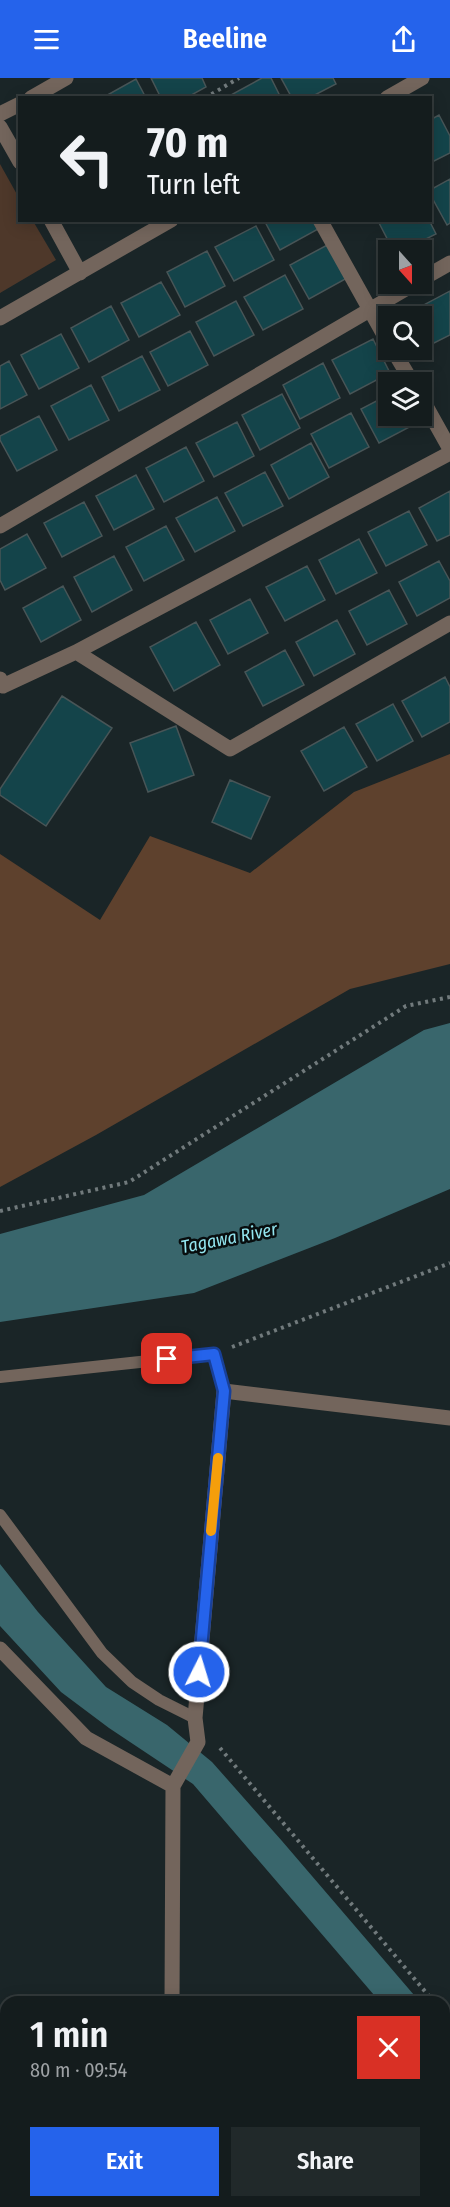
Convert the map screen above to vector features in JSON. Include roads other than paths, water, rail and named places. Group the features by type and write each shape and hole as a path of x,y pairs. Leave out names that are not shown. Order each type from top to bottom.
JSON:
{"street":[{"path":"34,96 66,78"},
{"path":"390,96 422,78"},
{"path":"0,114 18,105"},
{"path":"0,127 18,158"},
{"path":"52,222 80,273"},
{"path":"0,318 168,222"},
{"path":"321,222 378,324"},
{"path":"432,273 450,263"},
{"path":"0,526 396,294"},
{"path":"0,679 3,686 76,652 450,451 432,418"},
{"path":"76,652 230,749 450,623"},
{"path":"172,1996 173,1786 198,1742 195,1718 224,1391 450,1418"},
{"path":"0,1649 86,1738 173,1786"}],"lane":[{"path":"0,1377 214,1354 224,1391"},
{"path":"0,1515 102,1653 132,1682 159,1700 195,1718"}],"water":[{"name":"Tagawa River","path":"450,1023 450,1189 335,1238 194,1293 0,1322 0,1234 144,1195 424,1030"},
{"path":"0,1564 38,1612 106,1687 167,1725 212,1762 415,1996 375,1996 193,1784 109,1728 61,1692 0,1626"}]}
